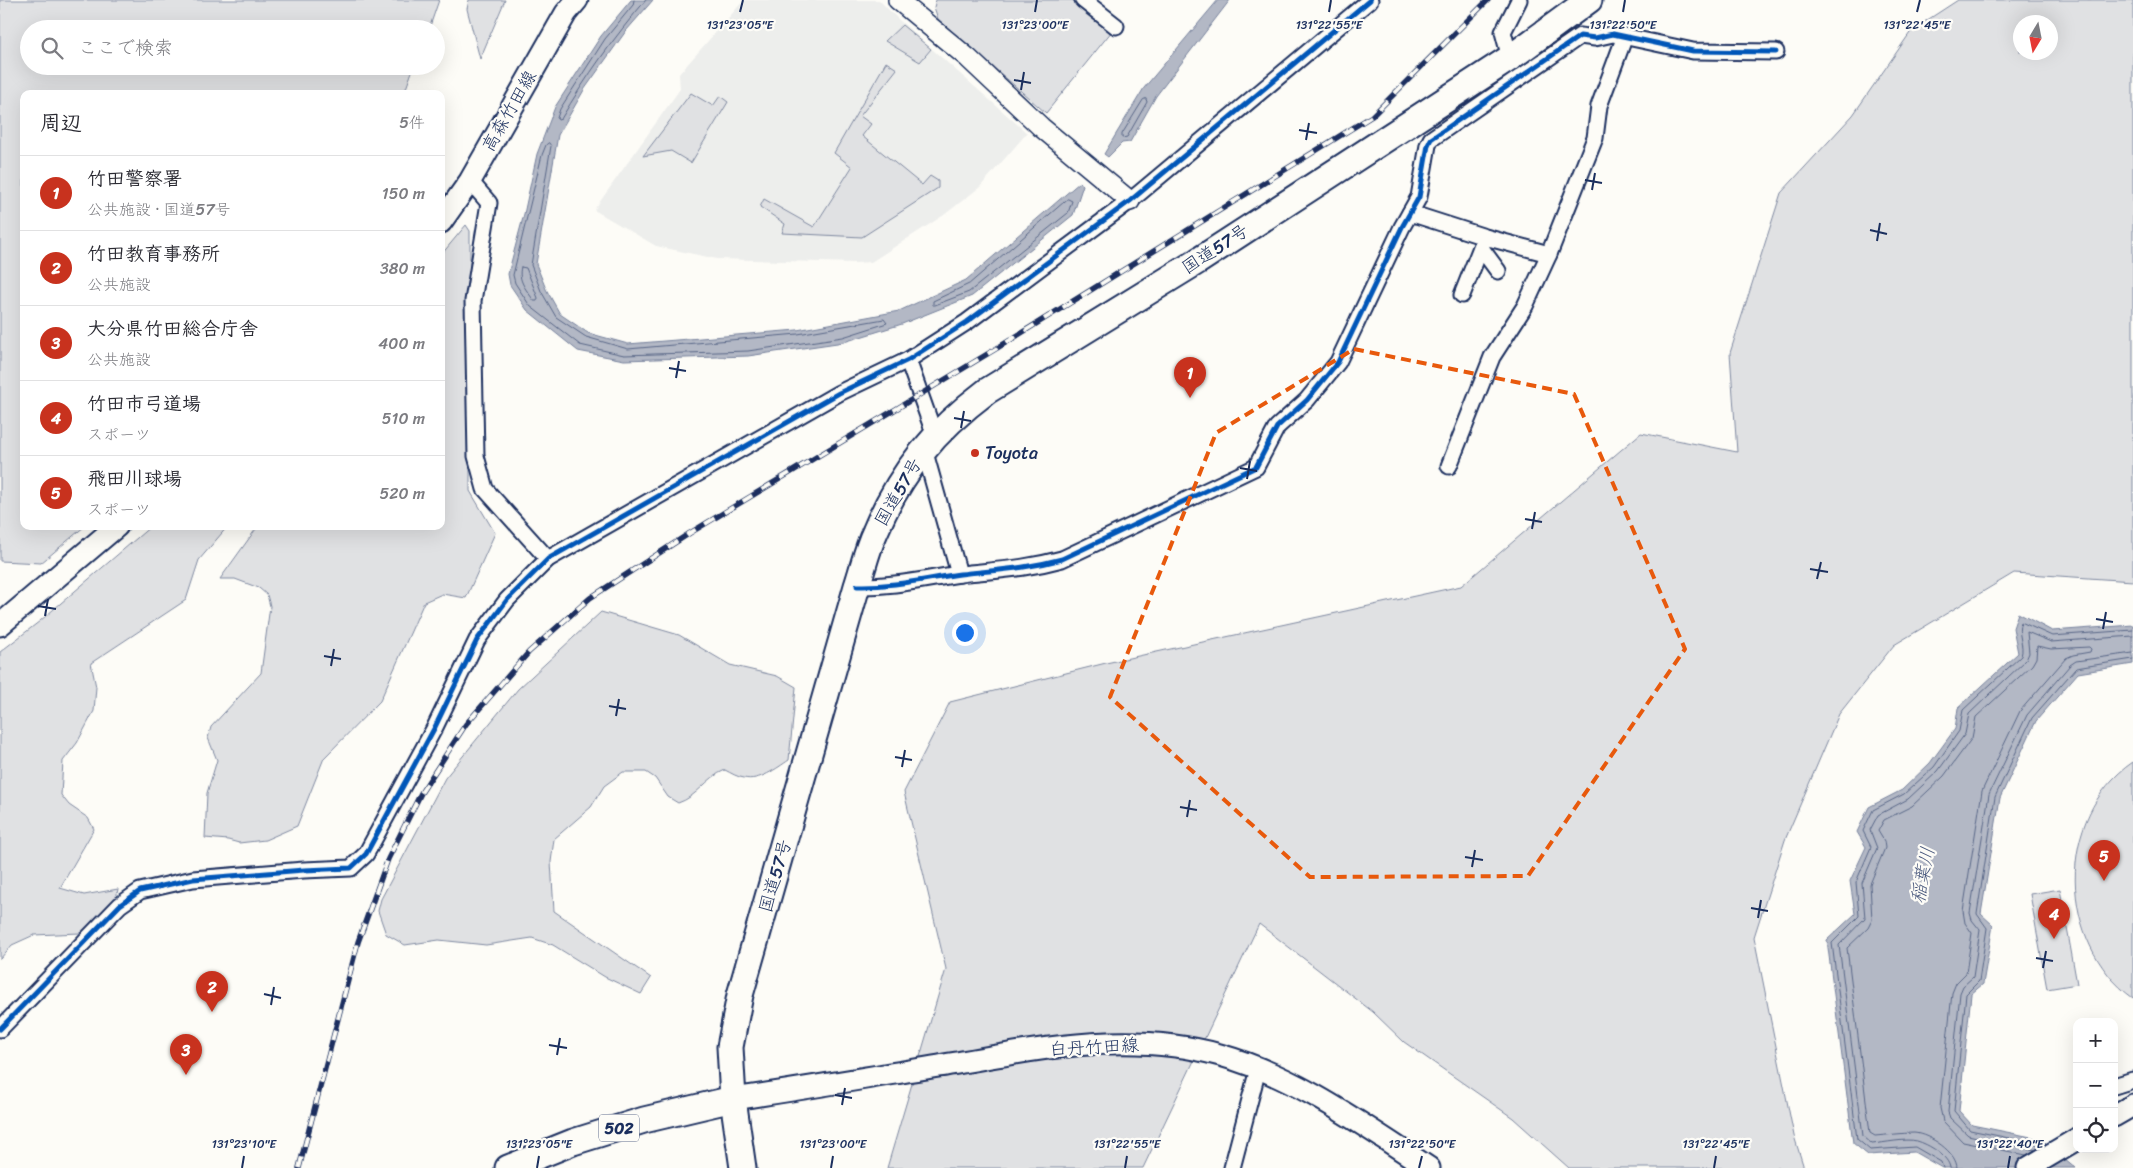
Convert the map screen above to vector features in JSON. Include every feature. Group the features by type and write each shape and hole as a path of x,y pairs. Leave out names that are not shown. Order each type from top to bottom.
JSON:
{"highway":[{"name":"国道57号","path":"743,1168 733,1099 730,1047 740,995 857,586 874,533 906,471 929,443 959,412 987,391 1206,256 1510,58 1588,0"},
{"name":"502","path":"508,1168 573,1142 644,1120 733,1099"}],"main road":[{"name":"高森竹田線","path":"445,216 470,181 566,13 577,0"},
{"path":"0,625 113,530"},
{"name":"白丹竹田線","path":"733,1099 1022,1052 1093,1043 1134,1042 1172,1046 1219,1055 1258,1069 1308,1093 1429,1168"},
{"path":"2118,1114 2133,1105"},
{"path":"2028,1168 2073,1141"}],"street":[{"path":"1083,0 1116,26"},
{"path":"0,1029 120,905 140,890 193,879 351,868 366,854 435,727 477,640 507,600 548,559 838,393 908,360 967,322 1130,201 1370,0"},
{"path":"1510,58 1503,32 1519,0"},
{"path":"907,3 1041,127 1130,201"},
{"path":"857,586 878,587 959,574 1032,567 1062,559 1256,467 1277,427 1307,400 1338,362 1419,197 1428,146 1431,139 1580,36 1595,38 1613,34 1693,51 1776,52"},
{"path":"1449,466 1492,357 1525,306 1549,254 1595,138 1599,106 1625,36"},
{"path":"470,181 489,203 473,301 476,456 485,489 548,559"},
{"path":"1410,213 1483,242 1549,254"},
{"path":"1483,242 1498,271"},
{"path":"1462,295 1483,242"},
{"path":"908,360 959,574"},
{"path":"1232,1168 1258,1069"},
{"path":"2118,1085 2133,1080"}],"highlighted area":[{"path":"1354,349 1574,394 1685,649 1528,876 1310,877 1110,697 1216,433"}],"shaded area":[{"path":"0,0 439,0 432,20 20,20 20,75 411,75 405,90 20,90 20,530 80,530 41,563 0,561"},
{"path":"469,0 505,0 480,59 467,9"},
{"path":"744,0 879,0 899,20 1027,133 980,187 944,215 871,262 717,259 656,246 594,210 680,89 679,74"},
{"path":"936,0 1072,0 1112,31 1046,113 938,19 934,7"},
{"path":"1958,0 2133,0 2133,581 2014,573 1894,645 1839,714 1785,840 1754,937 1794,1136 1804,1168 1569,1168 1513,1118 1404,1042 1373,1012 1259,924 1143,1168 887,1168 946,969 904,792 950,702 1106,663 1461,586 1641,433 1737,452 1730,353 1781,193 1853,115 1912,30"},
{"path":"902,25 931,49 920,62 885,41"},
{"path":"886,62 897,69 860,116 871,124 862,136 922,185 930,176 938,181 938,188 862,237 782,233 785,224 760,207 764,199 814,227 852,167 834,153"},
{"path":"691,93 713,106 720,96 728,102 691,163 671,151 643,156"},
{"path":"466,225 470,231 470,491 495,533 466,598 442,594 424,602 380,701 324,758 297,826 265,840 239,843 205,838 207,793 217,760 208,738 211,727 261,673 270,606 267,595 259,588 235,579 220,579 255,530 445,530 445,250"},
{"path":"146,530 225,530 199,560 186,600 91,663 96,687 94,711 77,743 63,761 61,795 69,805 88,818 94,829 60,888 84,895 118,889 116,899 90,927 80,933 34,935 12,945 0,959 0,652 40,621"},
{"path":"601,612 679,635 730,665 777,676 796,687 789,760 762,776 750,779 739,777 725,770 718,773 691,796 678,803 668,797 655,778 646,772 623,772 604,786 591,807 554,839 551,862 554,911 651,978 641,994 605,977 553,945 532,938 486,945 439,940 405,945 386,934 378,911 381,899 445,778 518,689"},
{"path":"2133,762 2133,998 2108,975 2090,946 2079,914 2075,880 2079,846 2089,814 2107,785"},
{"path":"2060,889 2077,984 2047,989 2030,894"}],"water":[{"path":"631,0 653,0 626,31 584,90 558,135 536,264 546,289 560,314 588,333 628,344 797,330 899,311 966,280 1080,182 1083,185 1073,215 972,296 902,324 844,342 748,356 624,360 578,351 527,310 510,285 508,274 537,154 555,107 601,36"},
{"path":"1218,0 1230,0 1156,96 1130,142 1122,143 1108,157 1104,154 1144,88"},
{"name":"稲葉川","path":"2018,613 2052,631 2133,625 2133,664 2078,673 2036,721 2000,798 1981,914 1993,925 1983,984 1971,994 1959,1111 1972,1125 2041,1139 2076,1168 1942,1168 1914,1152 1868,1155 1853,1143 1827,940 1855,914 1850,881 1866,847 1857,832 1869,807 1902,790 1930,763 1955,729 1958,708 2018,653 2013,628"}],"railway":[{"path":"299,1168 358,942 388,859 421,793 466,724 529,652 590,598 690,533 994,350 1372,116 1488,0"}],"cycle path":[{"path":"0,1029 120,905 140,891 193,879 351,868 366,854 435,727 477,640 507,600 548,559 839,393 908,360 967,322 1130,201 1370,0"},
{"path":"857,586 896,584 1023,567 1062,559 1256,467 1277,427 1307,400 1338,362 1402,227 1419,197 1428,145 1431,139 1580,36 1595,38 1613,34 1693,51 1776,52"}],"place":[{"name":"竹田警察署","path":"1190,398"},
{"name":"Toyota","path":"975,453"},
{"name":"飛田川球場","path":"2104,881"},
{"name":"竹田市弓道場","path":"2054,939"},
{"name":"竹田教育事務所","path":"212,1012"},
{"name":"大分県竹田総合庁舎","path":"186,1075"}]}
